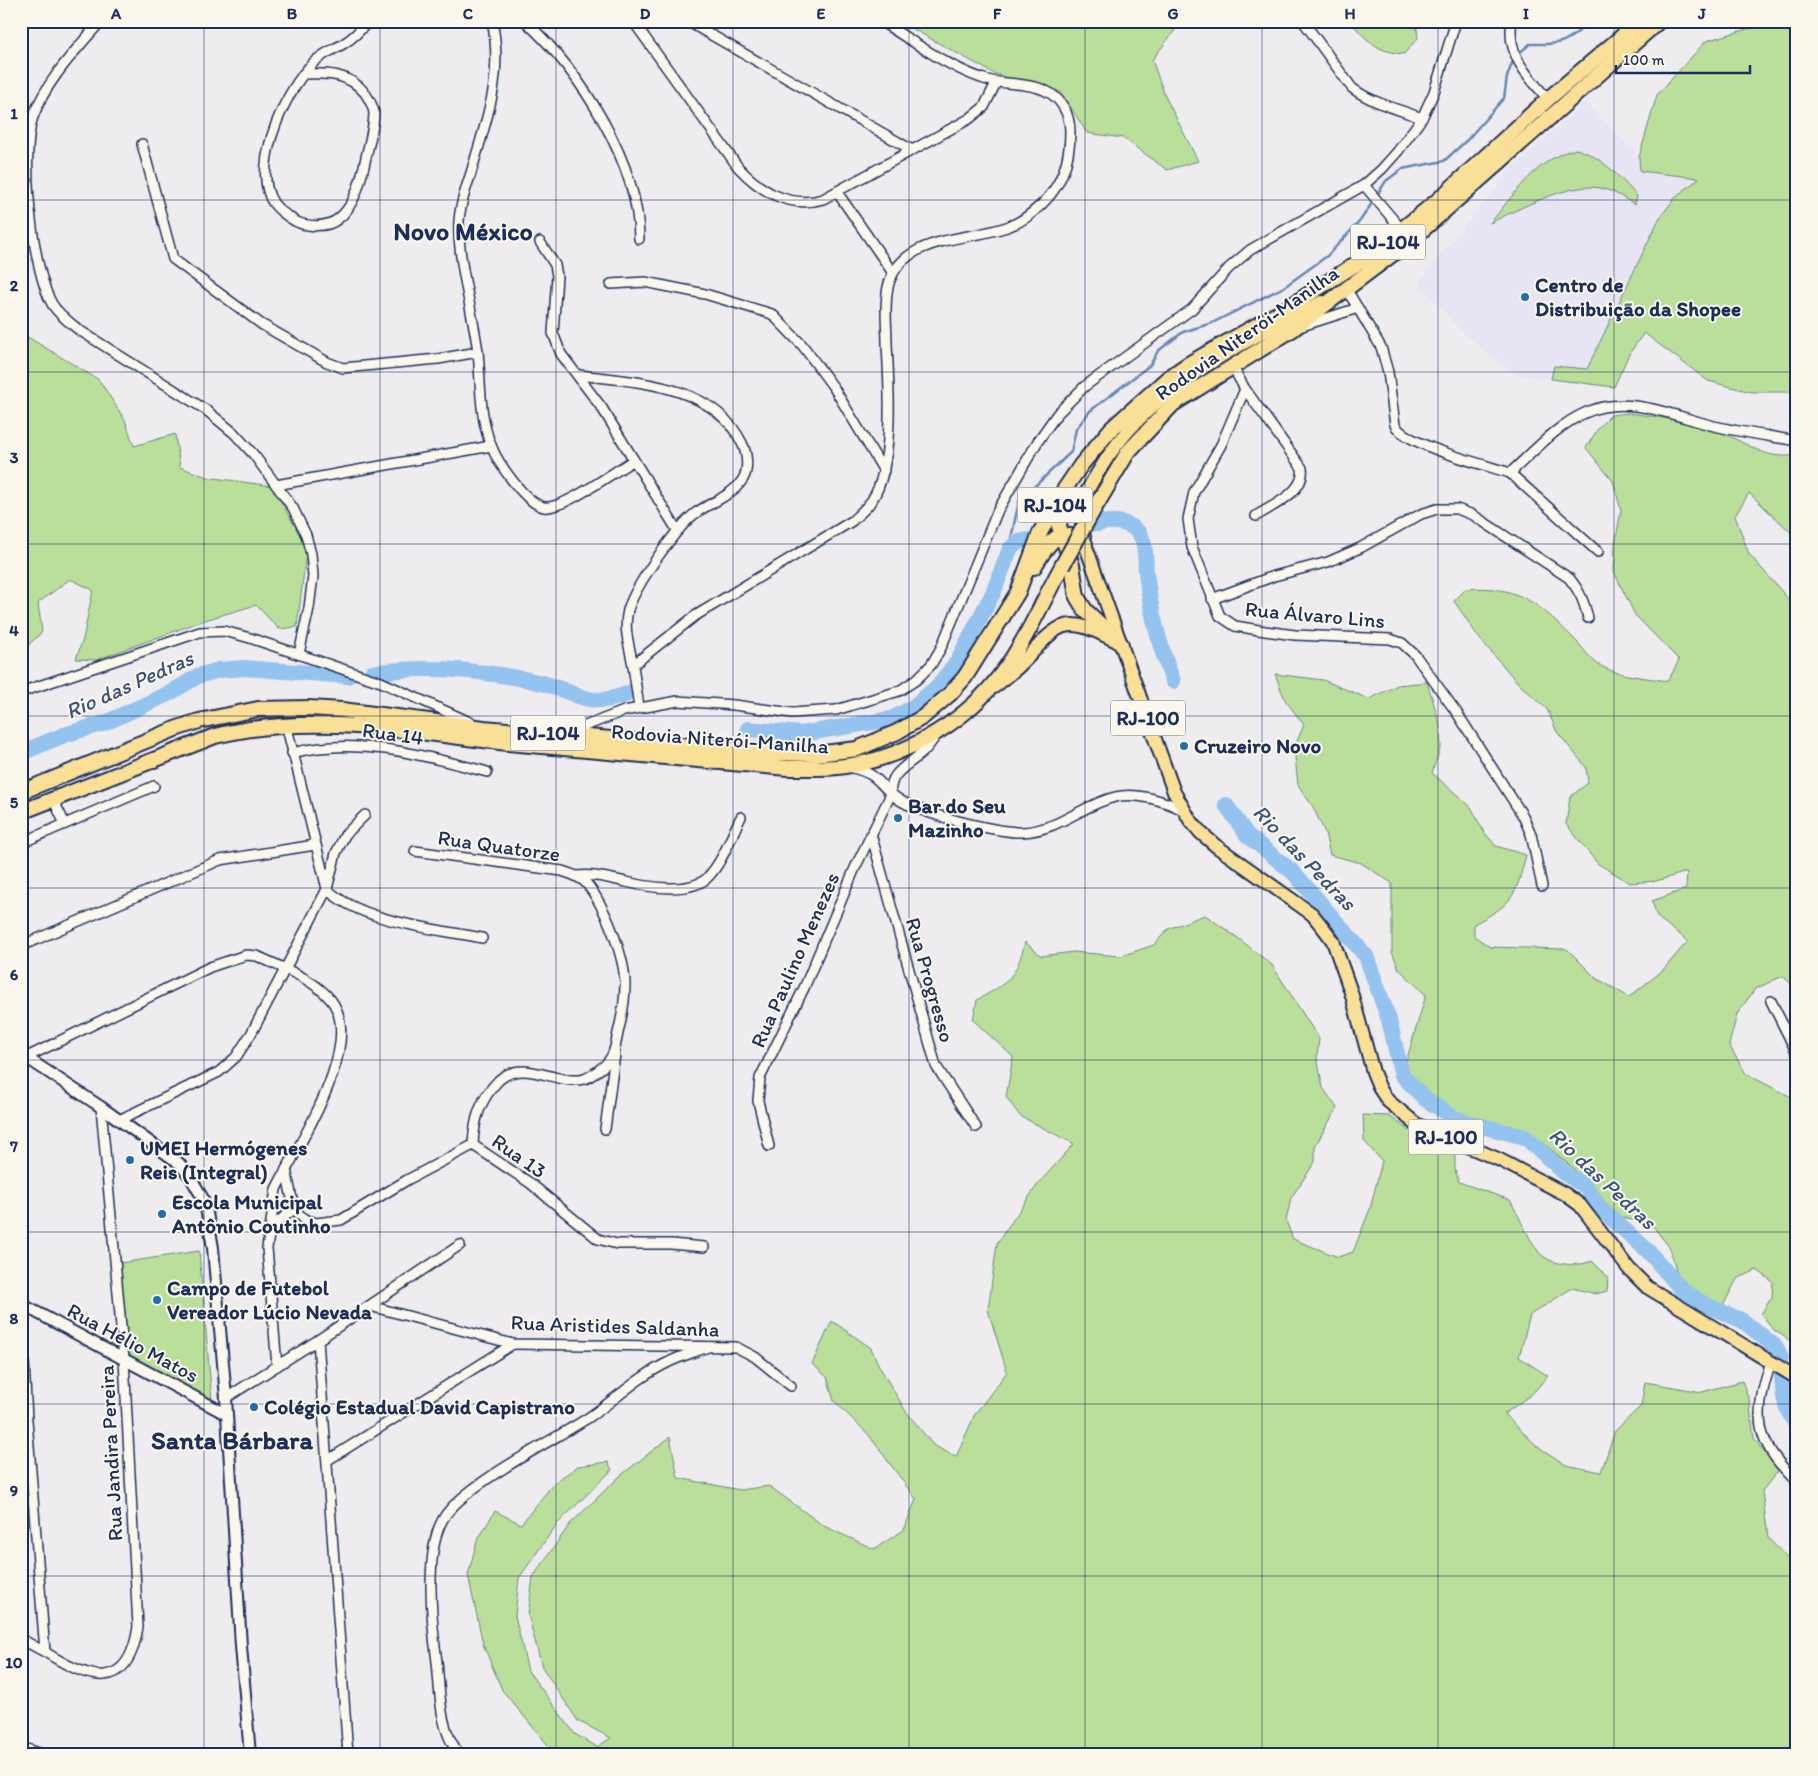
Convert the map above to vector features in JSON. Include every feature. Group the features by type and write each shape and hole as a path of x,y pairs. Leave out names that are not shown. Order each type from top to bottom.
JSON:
{"highway":[{"name":"Rodovia Niterói-Manilha","path":"21,792 175,729 199,721 258,709 342,710 484,728 772,753 816,754 843,752 870,745 923,717 950,694 976,661 1018,592 1040,533 1058,499 1080,464 1111,429 1168,378 1190,363 1334,279 1402,230 1548,99 1640,21"},
{"name":"Rodovia Niterói-Manilha","path":"21,812 215,736 246,728 286,724 341,725 562,748 788,768 847,766 892,753 941,730 978,700 1010,661 1112,475 1145,431 1173,404 1294,329 1446,211 1544,121 1659,21"},
{"path":"1111,429 1061,512 1059,526 1072,564 1077,597 1090,615 1121,644"},
{"path":"1018,592 1053,539 1061,536 1073,536 1085,544"}],"main road":[{"path":"1085,544 1082,512 1088,488 1119,439 1150,408 1171,389 1254,338 1346,290"},
{"name":"RJ-100","path":"1085,544 1174,792 1201,833 1216,846 1312,914 1325,930 1332,941 1351,992 1380,1089 1401,1114 1416,1124 1500,1160 1565,1194 1580,1205 1628,1268 1647,1287 1797,1378"},
{"path":"978,700 1016,671 1049,633 1103,608 1106,600"},
{"path":"1069,624 1093,630 1121,644"}],"street":[{"path":"101,21 57,75 42,100 30,128 28,154 30,203 37,258 44,286 52,304 63,318 206,410 234,434 294,508 306,534 311,554 311,592 299,654"},
{"path":"303,74 341,76 358,84 370,100 374,112 373,128 360,184 349,208 337,220 325,225 310,225 296,222 281,212 271,199 266,182 271,140 280,115 303,74 315,60 344,44 368,21"},
{"path":"492,21 497,48 495,89 459,220 478,352 482,403 491,446 521,490 531,501 543,507 553,507 568,501 634,460"},
{"path":"525,21 557,54 593,104 628,173 638,214 639,239"},
{"path":"633,21 708,126 749,179 782,198 798,203 818,201 837,192 978,113 989,99 996,83"},
{"path":"687,21 912,150"},
{"path":"633,665 695,616 852,522 872,501 884,470 889,382 886,304 893,274 904,259 921,248 1014,225 1031,214 1051,195 1063,174 1070,133 1069,116 1061,103 1046,90 1032,85 996,83 968,73 880,21"},
{"path":"1303,21 1352,88 1380,103 1422,118"},
{"path":"564,734 605,717 639,708 678,701 734,705 792,713 836,710 898,691 916,680 931,665 941,648 998,510 1038,441 1057,414 1085,386 1192,310 1228,268 1250,250 1364,185 1398,151 1422,118 1434,92 1456,21"},
{"path":"1512,21 1510,43 1515,57 1548,99"},
{"path":"142,144 171,256 261,324 327,362 344,368 438,359 478,352"},
{"path":"1364,185 1402,230"},
{"path":"837,192 893,274"},
{"path":"540,242 555,265 557,276 553,312 556,344 561,354 579,375 678,530"},
{"path":"611,284 645,282 705,294 772,314 803,346 834,388 884,470"},
{"path":"1346,290 1381,347 1388,372 1395,425 1398,431 1426,446 1510,473 1598,552"},
{"path":"1294,329 1358,308"},
{"path":"1232,366 1245,389 1299,461 1303,473 1300,484 1290,494 1256,516"},
{"path":"579,375 652,385 685,394 709,404 727,419 738,434 746,458 747,468 744,479 734,490 697,512 678,530 649,572 628,608 626,632 639,708"},
{"name":"Rua Álvaro Lins","path":"1245,389 1221,445 1194,492 1189,508 1188,530 1192,547 1220,616 1235,626 1295,635 1390,639 1402,643 1415,655 1458,713 1523,816 1531,834 1542,886"},
{"path":"1510,473 1566,423 1589,411 1616,406 1644,406 1713,425 1797,441"},
{"path":"276,484 491,446"},
{"path":"1212,599 1274,576 1328,562 1360,548 1421,514 1437,509 1457,509 1473,515 1569,578 1578,588 1584,600 1588,618"},
{"path":"21,692 200,632 224,631 381,682 484,728"},
{"path":"286,724 327,889 336,899 353,908 376,916 482,938"},
{"name":"Rua Paulino Menezes","path":"769,1146 758,1101 760,1078 804,988 871,834 892,794 890,787 898,772 924,751 941,730"},
{"name":"Rua 14","path":"292,753 324,746 376,747 410,753 488,772"},
{"path":"847,766 872,774 892,794 905,803 956,820 995,830 1022,832 1045,829 1115,797 1144,797 1187,814"},
{"path":"21,843 154,786"},
{"path":"1158,801 1174,792"},
{"path":"52,799 64,824"},
{"path":"119,1120 218,1072 236,1057 251,1034 327,889 336,853 345,835 365,815"},
{"path":"576,876 606,876 653,888 694,886 707,878 718,862 741,817"},
{"name":"Rua Progresso","path":"871,834 936,1066 976,1127"},
{"path":"21,946 220,860 315,845"},
{"name":"Rua Quatorze","path":"415,851 562,871 576,876 585,882 612,931 621,960 625,982 624,1010 615,1054 605,1129"},
{"path":"23,1057 210,967 232,959 252,955 316,985 332,1001 340,1017 342,1030 337,1066 276,1189 269,1229 267,1248 276,1366"},
{"path":"1771,1001 1797,1053"},
{"path":"473,1145 474,1120 487,1096 500,1079 514,1073 532,1072 568,1079 585,1079 602,1068 615,1054"},
{"path":"23,1057 101,1107 179,1163 191,1178 202,1197 207,1213 213,1248 226,1398 241,1652 250,1755"},
{"name":"Rua Jandira Pereira","path":"45,1652 86,1674 105,1675 120,1670 130,1658 138,1627 124,1359 101,1107"},
{"name":"Rua 13","path":"294,1209 304,1219 316,1223 341,1220 407,1180 473,1145 530,1183 598,1239 617,1244 670,1244 704,1247"},
{"path":"269,1229 294,1209 286,1169"},
{"path":"226,1398 460,1246"},
{"path":"21,1303 24,1418 45,1652"},
{"name":"Rua Hélio Matos","path":"21,1303 226,1414"},
{"name":"Rua Aristides Saldanha","path":"370,1306 513,1344 736,1347 755,1357 791,1386"},
{"path":"318,1340 348,1755"},
{"path":"328,1460 513,1344"},
{"path":"462,1755 455,1749 445,1724 433,1629 432,1562 442,1520 464,1496 589,1417 645,1376 669,1362 708,1347"},
{"path":"1771,1362 1762,1389 1760,1414 1762,1437 1775,1458 1797,1482"},
{"path":"21,1639 45,1652"},
{"path":"21,1747 45,1755"}],"shaded area":[{"path":"1588,99 1589,106 1639,157 1641,171 1699,178 1614,387 1518,375 1464,334 1418,283 1513,168"}],"green space":[{"path":"898,21 1182,21 1152,60 1165,96 1198,161 1167,170 1123,138 1087,133 1061,92 995,74"},
{"path":"1350,21 1416,21 1418,38 1404,54 1387,51 1367,40"},
{"path":"1775,21 1797,21 1797,394 1793,392 1751,392 1708,381 1644,333 1629,354 1614,387 1551,379 1554,366 1587,369 1659,219 1674,199 1699,178 1640,171 1639,157 1657,95 1706,41"},
{"path":"1576,149 1593,156 1617,175 1637,196 1635,204 1604,189 1592,187 1577,188 1546,197 1490,223 1518,189 1538,169 1562,153"},
{"path":"21,333 99,380 125,420 134,446 175,434 180,467 207,477 272,486 307,547 297,627 279,629 256,605 205,620 96,660 76,659 83,639 93,590 70,579 38,603 42,632 21,652"},
{"path":"1628,413 1694,424 1726,434 1754,448 1774,455 1797,455 1797,538 1749,493 1735,516 1749,554 1797,609 1797,990 1783,976 1755,989 1737,1014 1729,1045 1746,1074 1797,1100 1797,1345 1774,1330 1761,1314 1772,1297 1773,1282 1757,1270 1737,1279 1723,1306 1698,1294 1677,1275 1670,1248 1652,1225 1619,1217 1574,1169 1540,1140 1458,1120 1425,1099 1402,1075 1426,995 1399,969 1392,952 1392,883 1361,863 1330,855 1325,833 1313,807 1298,785 1294,748 1304,725 1285,700 1275,674 1323,680 1369,699 1398,685 1427,682 1439,721 1441,746 1432,773 1471,807 1484,832 1496,846 1526,855 1519,881 1511,898 1497,910 1474,924 1474,936 1490,947 1567,949 1596,978 1629,997 1662,971 1688,941 1657,917 1652,901 1686,889 1687,872 1656,881 1630,883 1597,863 1566,824 1570,797 1588,783 1586,767 1557,732 1547,709 1519,684 1479,638 1454,601 1466,589 1485,588 1515,594 1528,600 1552,618 1598,664 1625,674 1668,681 1679,660 1635,615 1614,572 1615,544 1621,510 1613,481 1586,448 1599,427 1611,415"},
{"path":"1205,915 1272,965 1319,1039 1317,1058 1323,1088 1337,1108 1315,1146 1315,1162 1291,1198 1286,1221 1293,1239 1338,1257 1353,1252 1370,1209 1382,1161 1364,1141 1363,1115 1389,1116 1426,1142 1440,1143 1455,1154 1455,1170 1459,1182 1510,1200 1530,1239 1543,1256 1549,1260 1564,1264 1579,1264 1592,1261 1608,1277 1607,1291 1596,1294 1572,1288 1530,1315 1519,1357 1548,1376 1532,1394 1504,1414 1537,1446 1566,1465 1601,1472 1615,1431 1641,1406 1645,1382 1702,1392 1742,1381 1749,1399 1754,1438 1778,1471 1762,1491 1768,1538 1790,1561 1797,1560 1797,1755 546,1755 553,1751 502,1690 483,1644 468,1575 477,1541 495,1511 521,1524 554,1483 578,1466 608,1462 612,1470 557,1524 519,1578 515,1616 528,1671 575,1734 597,1747 611,1738 578,1721 542,1667 528,1615 533,1577 570,1524 620,1476 670,1437 678,1478 740,1490 769,1486 824,1526 874,1549 904,1530 916,1499 868,1434 834,1401 827,1377 812,1364 832,1321 871,1348 879,1366 905,1410 933,1445 956,1457 975,1414 1007,1372 988,1310 997,1243 1038,1184 1074,1144 1020,1116 1006,1097 1013,1057 973,1020 977,1000 1010,978 1018,964 1025,942 1041,956 1074,952 1121,956 1154,945 1168,929"},
{"path":"199,1251 212,1401 129,1356 120,1263"}],"waterway":[{"path":"1518,54 1530,44 1550,44 1563,41 1575,34 1590,21"},
{"path":"1377,195 1386,181 1402,169 1444,161 1467,140 1504,98 1507,77 1514,58"},
{"path":"1008,553 1019,501 1071,452 1076,429 1090,411 1150,365 1158,351 1183,332 1212,323 1284,287 1327,256 1360,221 1374,200"},
{"name":"Rio das Pedras","path":"1097,524 1108,522 1124,523 1140,535 1145,550 1146,572 1156,628 1173,681"},
{"path":"748,729 801,734 891,719 912,708 936,688 957,662 993,593 1010,549 1018,542 1029,540"},
{"name":"Rio das Pedras","path":"21,753 64,735 105,723 170,693 198,676 219,670 244,668 348,676"},
{"name":"Rio das Pedras","path":"372,673 418,669 478,672 536,682 595,700 605,700 632,692"},
{"name":"Rio das Pedras","path":"1226,805 1247,835 1294,873 1366,956 1389,1020 1402,1075 1425,1099 1458,1120 1525,1137 1566,1174 1586,1187 1601,1209 1648,1251 1683,1291 1704,1304 1743,1321 1776,1347 1781,1358"},
{"name":"Rio das Pedras","path":"1782,1374 1785,1401 1789,1413 1797,1425"}],"place":[{"name":"Centro de Distribuição da Shopee","path":"1525,297"},
{"name":"Cruzeiro Novo","path":"1184,746"},
{"name":"Bar do Seu Mazinho","path":"898,818"},
{"name":"UMEI Hermógenes Reis (Integral)","path":"130,1160"},
{"name":"Escola Municipal Antônio Coutinho","path":"162,1214"},
{"name":"Campo de Futebol Vereador Lúcio Nevada","path":"157,1300"},
{"name":"Colégio Estadual David Capistrano","path":"254,1407"}],"district":[{"name":"Novo México","path":"463,231"},
{"name":"Santa Bárbara","path":"232,1440"}]}
